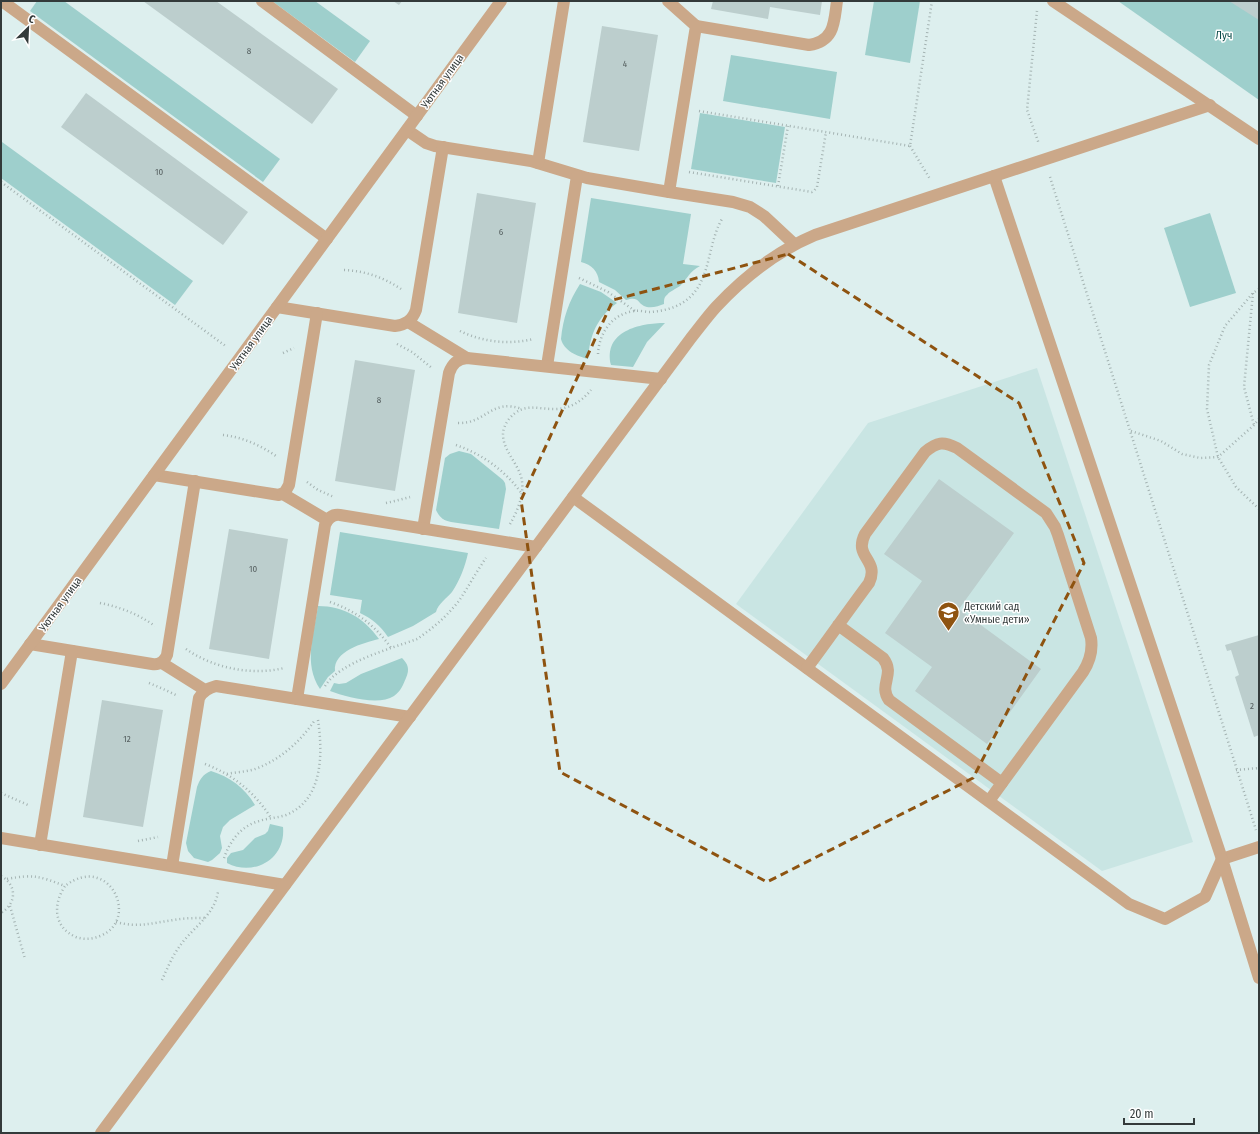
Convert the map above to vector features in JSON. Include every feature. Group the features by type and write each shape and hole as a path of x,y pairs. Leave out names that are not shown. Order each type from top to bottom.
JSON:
{"street":[{"path":"2,1 327,239"},
{"path":"262,1 417,116"},
{"name":"Уютная улица","path":"1,684 501,1"},
{"path":"538,163 564,1"},
{"path":"668,1 696,26 809,45 818,44 829,35 833,27 837,1"},
{"path":"1053,1 1259,139"},
{"path":"669,192 696,26"},
{"path":"101,1133 691,338 715,308 738,285 766,263 794,244 815,235 1210,105"},
{"path":"407,130 426,143 443,147 538,163 578,176 742,204 757,211 794,244"},
{"path":"277,307 395,326 400,326 408,322 415,315 418,302 443,147"},
{"path":"547,366 578,176"},
{"path":"994,176 1222,858 1259,978"},
{"path":"283,494 288,489 317,313"},
{"path":"408,322 467,358"},
{"path":"423,528 449,373 453,364 457,361 467,358 661,379"},
{"path":"807,668 869,583 872,576 871,565 863,552 862,546 862,539 865,534 925,452 932,446 939,443 948,443 957,448 1046,513 1055,527 1089,630 1092,646 1091,655 1083,672 989,801"},
{"path":"154,475 279,495 283,494 328,520"},
{"path":"30,644 156,665 162,663 166,658 195,481"},
{"path":"573,497 1129,904 1165,919 1204,897 1222,858 1259,847"},
{"path":"297,699 324,532 328,520 334,515 536,547"},
{"path":"838,625 883,658 887,663 889,673 885,685 885,691 890,700 1002,783"},
{"path":"40,845 72,651"},
{"path":"162,663 205,690"},
{"path":"172,866 199,698 205,690 216,686 410,717"},
{"path":"1,838 285,885"}],"path":[{"path":"932,1 910,146 939,193"},
{"path":"1038,9 1027,110 1045,159 1257,834"},
{"path":"683,108 910,146"},
{"path":"778,186 788,126"},
{"path":"673,169 812,192 816,190 826,132"},
{"path":"1,182 240,357"},
{"path":"320,703 323,689 330,679 347,666 417,639 438,623 450,611 462,596 479,568 511,523 520,503 522,481 520,471 505,447 504,437 508,421 514,414 523,409 532,407 558,409 580,401 591,390 594,384 598,348 601,337 605,329 614,320 624,314 635,311 661,311 671,308 682,303 693,294 701,282 704,274 718,225 733,202"},
{"path":"344,270 358,271 374,275 388,281 418,302"},
{"path":"562,271 574,275 608,292 635,311"},
{"path":"1259,289 1253,293 1225,326 1209,365 1207,409 1218,457 1236,487 1259,509"},
{"path":"1253,293 1244,387 1254,425"},
{"path":"455,328 468,334 489,340 511,342 528,340 552,332"},
{"path":"283,353 312,340"},
{"path":"395,343 412,352 428,364 447,385"},
{"path":"441,421 460,423 469,422 495,408 502,406 510,405 523,409"},
{"path":"1130,431 1162,441 1182,454 1200,458 1218,457 1259,419"},
{"path":"223,435 258,445 281,459 318,490 337,498"},
{"path":"438,440 447,441 467,448 486,459 503,472 522,494"},
{"path":"384,503 395,502 410,497 430,487"},
{"path":"314,597 340,605 364,619 384,637 392,649"},
{"path":"100,603 116,606 142,617 190,652 206,660 228,667 246,670 266,670 281,669 303,662"},
{"path":"147,683 168,691 198,708"},
{"path":"162,980 171,959 179,947 187,936 205,918 213,906 217,897 222,862 227,848 234,838 249,825 294,811 307,799 313,790 317,780 320,756 318,717 300,739 283,755 254,769 227,774"},
{"path":"189,760 204,764 227,774 246,787 272,818"},
{"path":"1236,770 1259,768"},
{"path":"1,793 23,803 45,816"},
{"path":"135,841 156,838 178,829"},
{"path":"1,876 7,879 36,876 65,886"},
{"path":"89,876 106,882 112,888 119,904 116,922 103,935 95,938 86,939 70,933 63,927 56,911 60,893 65,886 72,880 89,876"},
{"path":"1,913 10,906 13,897 12,888 7,879"},
{"path":"10,906 25,960"},
{"path":"116,922 127,925 138,925 177,919 205,918"}],"highlighted area":[{"path":"788,254 1019,403 1084,563 973,778 767,882 560,772 521,500 613,300"}],"shaded area":[{"name":"Детский сад «Умные дети»","path":"1037,368 1193,842 1102,871 736,604 868,423"}],"green space":[{"path":"37,1 64,1 280,159 263,182 30,11"},
{"path":"272,1 315,1 370,41 355,62"},
{"path":"874,1 920,1 910,63 865,55"},
{"name":"Луч","path":"1118,1 1259,1 1259,100"},
{"path":"731,55 837,72 830,119 723,101"},
{"path":"700,113 785,127 776,183 691,169"},
{"path":"1,142 193,281 175,305 1,178"},
{"path":"591,198 691,214 683,264 700,266 691,273 680,286 666,296 664,299 664,304 649,307 644,306 636,299 626,300 615,290 599,282 594,269 581,262"},
{"path":"1210,213 1236,293 1190,307 1164,228"},
{"path":"580,284 601,292 617,303 604,315 596,327 589,350 588,359 575,355 568,350 561,339 567,310"},
{"path":"655,323 665,323 647,342 633,367 611,365 610,353 613,344 618,337 635,327"},
{"path":"459,451 471,454 505,483 506,489 499,529 451,522 440,517 436,510 445,458 450,454"},
{"path":"340,532 468,553 464,568 457,583 452,592 439,606 436,612 413,626 388,637 376,623 360,613 362,600 330,595"},
{"path":"318,606 336,608 353,615 367,625 379,639 350,649 344,653 336,664 335,671 328,677 320,689 312,669 311,659 312,638"},
{"path":"402,658 406,662 408,669 406,678 402,688 394,696 388,699 362,700 330,691 334,683 346,683 361,674"},
{"path":"211,771 224,776 236,784 246,793 255,805 230,820 223,827 220,836 222,848 220,853 208,862 194,858 188,851 186,843 197,787 202,777"},
{"path":"270,824 283,827 283,838 274,856 266,862 248,868 237,867 227,863 227,858 231,853 243,850 255,838 265,834 268,831"}],"building":[{"path":"143,1 216,1 338,89 312,124"},
{"path":"393,1 402,1 399,5"},
{"path":"713,1 822,1 820,15 770,7 768,19 711,9"},
{"path":"1229,1 1259,1 1259,20"},
{"path":"602,26 658,35 639,151 583,142"},
{"path":"86,93 248,212 223,245 61,127"},
{"path":"477,193 536,203 517,323 458,313"},
{"path":"355,360 415,370 395,491 335,481"},
{"path":"939,479 1014,533 959,609 1041,669 987,744 915,691 932,667 885,633 922,581 884,554"},
{"path":"229,529 288,539 269,659 209,649"},
{"path":"1259,635 1259,735 1254,737 1235,677 1239,675 1231,650 1227,651 1225,645"},
{"path":"102,700 163,710 143,827 83,817"}],"place":[{"name":"Детский сад «Умные дети»","path":"949,632"}]}
